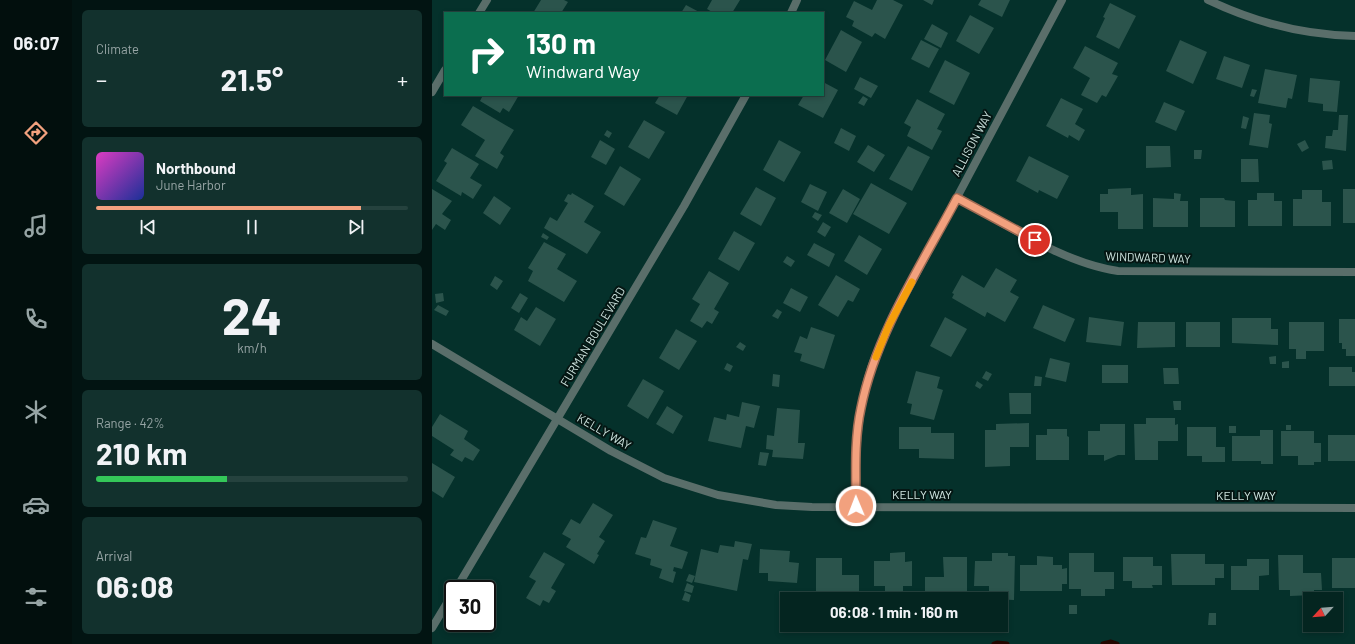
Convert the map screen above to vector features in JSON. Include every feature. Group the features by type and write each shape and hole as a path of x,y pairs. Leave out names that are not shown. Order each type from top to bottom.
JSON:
{"street":[{"path":"480,12 487,0"},
{"path":"791,12 798,0"},
{"name":"ALLISON WAY","path":"856,506 857,444 860,410 871,368 889,325 1062,0"},
{"path":"1208,0 1230,11 1285,28 1312,33 1355,36"},
{"path":"432,92 444,72"},
{"name":"FURMAN BOULEVARD","path":"461,580 684,206 745,96"},
{"name":"WINDWARD WAY","path":"957,198 1061,254 1083,264 1100,268 1118,271 1355,272"},
{"name":"KELLY WAY","path":"432,344 611,451 664,478 718,495 776,505 1355,508"},
{"path":"432,628 444,608"}],"building":[{"path":"541,0 564,0 568,2 562,12 534,12"},
{"path":"712,0 740,0 733,12 712,12 707,9"},
{"path":"877,0 893,0 903,5 885,39 875,33 872,37 852,26 854,21 846,17 854,1 872,10"},
{"path":"923,0 934,0 932,5"},
{"path":"981,0 1010,0 1002,17 978,5"},
{"path":"1110,3 1136,16 1119,49 1096,37"},
{"path":"686,5 699,12 682,12"},
{"path":"970,15 994,28 979,54 956,41"},
{"path":"932,24 948,33 941,48 924,39"},
{"path":"841,30 862,42 846,72 825,60"},
{"path":"921,40 939,49 929,68 911,59"},
{"path":"1180,40 1207,52 1193,84 1166,71"},
{"path":"1085,46 1118,63 1112,74 1118,76 1106,97 1102,95 1097,103 1081,95 1090,78 1073,68"},
{"path":"1224,56 1250,65 1242,88 1216,79"},
{"path":"945,60 970,73 954,105 929,92"},
{"path":"1265,69 1297,75 1292,99 1288,98 1286,108 1258,103"},
{"path":"860,77 878,86 871,98 854,89"},
{"path":"1310,78 1340,81 1337,112 1323,111 1323,104 1308,102"},
{"path":"824,83 838,90 823,118 798,105 803,96 824,96"},
{"path":"1252,89 1257,90 1254,97 1250,96"},
{"path":"482,96 518,96 509,112 503,108 500,113 480,101"},
{"path":"659,96 687,96 677,115 655,103"},
{"path":"863,96 868,99 864,106 858,103"},
{"path":"1061,98 1083,109 1075,124 1085,130 1079,141 1069,135 1068,138 1046,126"},
{"path":"917,99 945,114 937,129 942,131 932,150 907,136 911,127 904,123"},
{"path":"1164,102 1185,111 1176,131 1155,122"},
{"path":"473,106 514,130 500,153 504,156 497,169 475,156 485,140 461,125"},
{"path":"1254,113 1270,115 1269,123 1272,124 1268,148 1249,145"},
{"path":"1339,115 1348,115 1346,151 1325,148 1326,136 1332,136 1333,130 1338,130"},
{"path":"1243,116 1249,118 1246,129 1241,128"},
{"path":"644,120 665,132 649,159 628,147"},
{"path":"841,128 856,136 849,151 834,143"},
{"path":"607,130 612,133 609,138 604,135"},
{"path":"600,140 615,149 606,165 591,157"},
{"path":"779,140 801,152 784,182 763,170"},
{"path":"1305,140 1309,148 1302,152 1297,144"},
{"path":"868,145 885,155 874,172 857,162"},
{"path":"908,146 930,157 912,191 889,179"},
{"path":"1146,146 1170,146 1171,167 1146,168"},
{"path":"452,148 479,164 470,178 482,185 473,199 462,192 461,196 436,181 447,163 444,161"},
{"path":"1194,150 1202,150 1201,159 1194,159"},
{"path":"1029,156 1069,176 1057,199 1039,190 1038,193 1016,181"},
{"path":"1241,159 1258,159 1259,182 1241,182"},
{"path":"1332,160 1333,169 1323,170 1322,161"},
{"path":"620,166 641,179 624,206 604,194"},
{"path":"871,183 907,203 889,234 853,214"},
{"path":"810,184 827,192 818,211 801,202"},
{"path":"756,187 776,198 761,226 740,214"},
{"path":"1131,188 1131,195 1143,194 1143,229 1118,229 1118,212 1100,212 1100,194 1108,194 1108,189"},
{"path":"432,189 452,201 442,214 451,220 445,230 436,224 432,230"},
{"path":"843,189 860,199 847,223 829,213"},
{"path":"1343,189 1355,189 1355,223 1343,223"},
{"path":"1302,190 1322,190 1322,202 1331,202 1331,226 1293,226 1293,199 1302,199"},
{"path":"572,193 594,206 584,222 601,232 587,254 544,228 550,217 557,221 568,203 564,201 568,194 571,195"},
{"path":"1174,193 1181,194 1180,201 1188,201 1188,227 1153,227 1153,198 1174,199"},
{"path":"1257,193 1274,193 1274,201 1282,201 1282,226 1248,226 1248,200 1257,200"},
{"path":"494,196 511,208 500,225 483,213"},
{"path":"1200,198 1224,198 1225,200 1235,201 1235,227 1200,227"},
{"path":"815,212 822,215 818,221 812,217"},
{"path":"823,222 831,227 825,237 817,232"},
{"path":"734,231 755,243 739,271 718,259"},
{"path":"543,233 549,237 547,240 541,237"},
{"path":"859,235 882,249 867,275 844,261"},
{"path":"544,242 566,254 557,269 577,281 564,302 528,281 533,271 528,268"},
{"path":"814,243 835,254 829,267 807,255"},
{"path":"787,256 795,261 791,267 783,262"},
{"path":"996,268 1017,280 1010,292 1019,297 1005,322 987,312 985,317 952,298 954,294 952,293 962,275 984,288"},
{"path":"709,271 729,283 714,309 719,312 712,324 707,321 702,328 690,321 700,304 692,299"},
{"path":"836,275 860,289 853,302 848,300 838,317 818,305"},
{"path":"495,276 503,281 497,290 490,285"},
{"path":"791,288 808,297 800,312 783,303"},
{"path":"443,293 444,301 436,303 435,294"},
{"path":"520,293 528,298 519,313 511,308"},
{"path":"438,305 449,311 446,316 434,310"},
{"path":"1043,305 1075,319 1065,342 1033,328"},
{"path":"536,307 556,319 540,346 514,330 521,317 527,321"},
{"path":"777,309 782,312 778,319 772,316"},
{"path":"945,317 967,329 951,357 930,346"},
{"path":"1089,317 1124,322 1121,346 1086,342"},
{"path":"1232,318 1271,318 1271,329 1278,329 1278,345 1232,343"},
{"path":"1339,319 1355,319 1355,356 1346,356 1346,349 1342,349 1342,343 1339,343"},
{"path":"1138,322 1175,322 1175,347 1137,348"},
{"path":"1186,322 1220,322 1220,347 1186,347"},
{"path":"1289,322 1324,322 1324,351 1306,351 1306,359 1296,359 1296,349 1289,349"},
{"path":"811,327 835,335 824,369 800,361 802,354 794,352 800,336 807,339"},
{"path":"676,329 697,341 679,370 659,358"},
{"path":"740,342 746,346 743,351 736,347"},
{"path":"1276,356 1276,364 1270,364 1269,357"},
{"path":"1050,358 1070,363 1066,382 1045,377"},
{"path":"1289,361 1289,368 1282,368 1282,362"},
{"path":"727,363 733,366 730,372 724,369"},
{"path":"1102,365 1128,365 1128,383 1102,383"},
{"path":"1329,367 1352,367 1352,372 1355,372 1355,386 1329,386"},
{"path":"1163,368 1178,368 1179,384 1164,384"},
{"path":"916,371 940,377 937,388 943,390 934,420 910,414 912,404 907,403"},
{"path":"986,371 992,374 988,381 982,378"},
{"path":"773,374 780,375 779,387 772,386"},
{"path":"1035,376 1042,377 1041,386 1034,386"},
{"path":"643,379 664,391 648,419 627,406"},
{"path":"977,381 983,385 980,389 975,386"},
{"path":"1009,393 1031,393 1031,414 1010,414"},
{"path":"1173,401 1181,401 1181,410 1174,410"},
{"path":"742,402 760,406 754,428 746,426 741,448 708,441 714,417 726,420 727,414 739,417"},
{"path":"667,406 683,416 673,434 656,424"},
{"path":"777,408 800,410 798,443 805,443 803,459 772,457 773,450 766,449 767,435 774,436"},
{"path":"440,414 468,431 464,439 480,450 473,461 465,457 462,462 450,455 454,450 432,436 432,427"},
{"path":"1146,418 1175,418 1175,425 1178,424 1178,441 1158,441 1158,460 1135,460 1134,424 1146,424"},
{"path":"1029,423 1029,447 1010,447 1010,466 985,467 985,430 996,430 996,424"},
{"path":"1100,424 1125,424 1125,455 1118,455 1104,461 1104,455 1088,455 1088,431 1100,431"},
{"path":"1286,425 1291,425 1291,430 1286,430"},
{"path":"1229,426 1236,426 1236,433 1229,433"},
{"path":"899,427 931,427 931,433 954,433 954,459 919,458 919,449 899,449"},
{"path":"1187,427 1216,427 1216,447 1225,447 1225,462 1202,462 1202,456 1187,456"},
{"path":"1047,429 1067,429 1067,436 1069,437 1069,460 1036,460 1036,435 1047,435"},
{"path":"1260,430 1273,430 1273,464 1261,464 1261,461 1232,461 1232,436 1260,436"},
{"path":"1281,431 1314,431 1314,443 1321,443 1321,462 1314,462 1314,465 1298,465 1298,456 1281,456"},
{"path":"1328,435 1355,435 1355,461 1328,461"},
{"path":"760,452 769,453 766,466 758,465"},
{"path":"432,463 455,477 443,498 432,491"},
{"path":"593,503 613,515 599,537 605,541 597,554 599,555 594,564 566,547 571,539 562,534 571,519 580,524"},
{"path":"653,520 677,528 670,546 688,552 682,569 674,567 673,571 676,572 673,583 659,578 662,569 650,565 651,559 635,554 641,537 646,538"},
{"path":"735,541 752,544 748,560 743,559 737,591 694,582 701,549 718,553 720,545 734,547"},
{"path":"760,549 790,551 789,562 799,563 797,583 768,581 768,573 759,573"},
{"path":"544,552 565,564 551,588 556,591 549,603 543,600 540,606 526,598 536,581 529,577"},
{"path":"905,552 905,562 912,561 912,586 903,586 903,592 885,592 885,586 874,586 874,561 890,561 890,553"},
{"path":"992,553 1008,553 1008,556 1015,556 1014,600 1008,600 1008,592 989,592 989,586 974,586 975,561 992,561"},
{"path":"1069,553 1094,553 1094,572 1114,572 1114,589 1105,589 1105,596 1081,596 1081,589 1069,589"},
{"path":"1171,554 1205,554 1205,564 1224,564 1224,578 1215,578 1215,585 1172,585"},
{"path":"1278,555 1303,555 1303,573 1321,573 1322,590 1303,592 1303,595 1290,596 1290,590 1279,590"},
{"path":"1037,556 1053,557 1053,565 1062,565 1062,569 1067,568 1067,584 1062,584 1062,591 1020,591 1020,565 1037,565"},
{"path":"943,557 967,557 967,592 925,592 925,577 944,577"},
{"path":"1123,557 1153,557 1153,566 1162,566 1162,585 1152,585 1153,588 1132,588 1132,581 1123,581"},
{"path":"816,558 842,558 842,575 859,575 859,592 816,592"},
{"path":"1332,558 1355,558 1355,588 1332,588"},
{"path":"1247,559 1269,559 1269,575 1259,576 1259,590 1231,590 1231,566 1247,566"},
{"path":"689,574 695,576 692,583 686,581"},
{"path":"687,583 694,586 692,593 684,591"},
{"path":"685,592 691,595 689,602 682,600"},
{"path":"1069,605 1077,605 1077,614 1069,614"},
{"path":"1209,613 1216,613 1216,625 1208,625"}],"waterway":[{"path":"1103,644 1111,642 1117,644"},
{"path":"994,644 1007,644"}],"slow traffic":[{"path":"876,357 889,325 912,282"}],"route":[{"path":"856,506 857,444 860,410 871,368 889,325 957,198 1035,240"}]}
